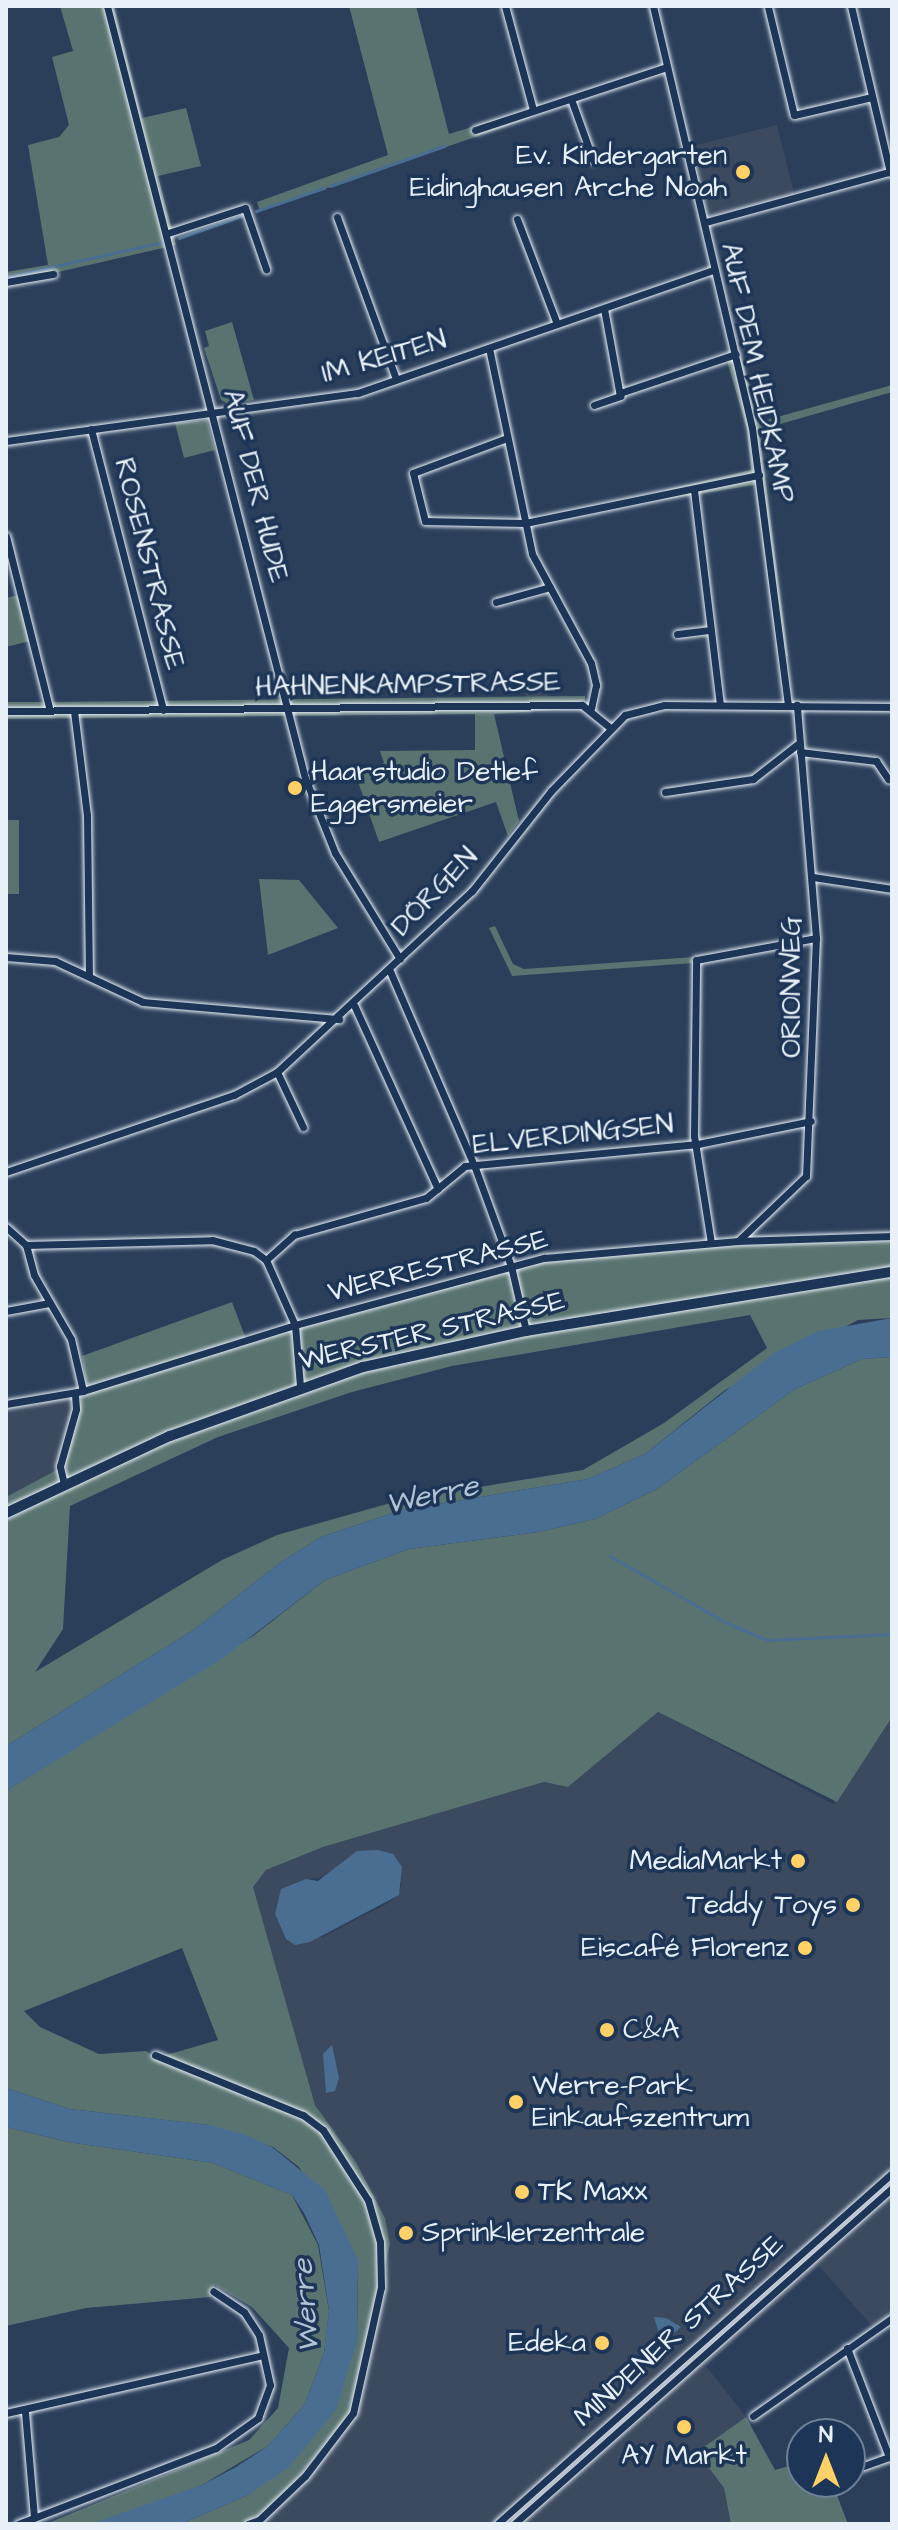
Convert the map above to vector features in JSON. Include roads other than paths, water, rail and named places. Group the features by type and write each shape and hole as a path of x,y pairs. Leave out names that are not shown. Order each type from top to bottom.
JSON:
{"main road":[{"name":"WERSTER STRASSE","path":"6,1513 64,1484 300,1386 526,1331 892,1272"}],"street":[{"name":"AUF DER HUDE","path":"107,6 168,233 305,778 335,853 400,959"},
{"path":"505,6 533,110"},
{"name":"AUF DEM HEIDKAMP","path":"653,6 736,354 759,475 792,705"},
{"path":"769,6 794,115 872,97"},
{"path":"706,222 891,172 851,6"},
{"path":"475,130 667,67"},
{"path":"571,99 593,160"},
{"path":"168,233 245,208 266,269"},
{"path":"337,217 396,379"},
{"path":"517,219 557,324"},
{"path":"160,247 171,245"},
{"name":"IM KEITEN","path":"6,441 358,393 714,270"},
{"path":"6,282 53,274"},
{"path":"604,309 620,393"},
{"path":"489,348 532,554 596,675 591,708"},
{"path":"594,405 620,393 736,354"},
{"name":"ROSENSTRASSE","path":"91,429 163,710"},
{"path":"507,438 422,468 411,480 425,521 525,523 759,475"},
{"path":"694,490 720,704"},
{"path":"6,536 50,711"},
{"path":"496,602 550,587"},
{"path":"677,634 711,630"},
{"path":"609,727 644,707 720,704 892,707"},
{"name":"ORIONWEG","path":"738,1241 806,1176 811,1121 816,938 813,877 792,705"},
{"name":"HAHNENKAMPSTRASSE","path":"6,711 288,707 591,708 609,727"},
{"path":"74,711 87,815 89,976"},
{"name":"DÖRGEN","path":"6,1172 234,1095 277,1072 339,1019 472,891 609,727"},
{"path":"665,792 753,779 799,748 876,761 888,779"},
{"path":"813,877 892,889"},
{"path":"711,1243 698,1144 696,960 816,938"},
{"path":"6,957 48,959 143,1002 339,1019"},
{"path":"389,969 474,1165 511,1266 526,1331"},
{"path":"354,1005 438,1189"},
{"path":"277,1072 303,1127"},
{"name":"ELVERDINGSEN","path":"266,1260 294,1235 426,1198 465,1166 698,1144 811,1121"},
{"path":"6,1227 26,1245 49,1303 71,1339 79,1392 60,1466 64,1484"},
{"name":"WERRESTRASSE","path":"6,1404 79,1392 295,1325 544,1258 738,1241 892,1236"},
{"path":"26,1245 235,1242 266,1260 295,1325 300,1386"},
{"path":"6,1311 49,1303"},
{"path":"155,2055 303,2115 339,2150 375,2218 381,2287 353,2413 305,2476 260,2522 248,2524"},
{"name":"MINDENER STRASSE","path":"497,2524 892,2173"},
{"name":"MINDENER STRASSE","path":"514,2524 892,2188"},
{"path":"18,2524 234,2439 258,2418 270,2385 259,2356 259,2335 244,2312 213,2291"},
{"path":"753,2416 892,2318"},
{"path":"847,2348 889,2457 866,2465"},
{"path":"6,2413 25,2412 259,2356"},
{"path":"25,2412 34,2518"},
{"path":"883,2443 892,2440"}],"waterway":[{"path":"330,186 444,146"},
{"path":"256,211 324,188"},
{"path":"179,238 241,216"},
{"path":"6,277 162,242"},
{"path":"610,1556 725,1622 767,1640 892,1634"}],"place":[{"name":"Ev. Kindergarten Eidinghausen Arche Noah","path":"743,172"},
{"name":"Haarstudio Detlef Eggersmeier","path":"295,788"},
{"name":"MediaMarkt","path":"798,1861"},
{"name":"Teddy Toys","path":"853,1905"},
{"name":"Eiscafé Florenz","path":"805,1948"},
{"name":"C&A","path":"607,2030"},
{"name":"Werre-Park Einkaufszentrum","path":"516,2102"},
{"name":"TK Maxx","path":"522,2192"},
{"name":"Sprinklerzentrale","path":"406,2233"},
{"name":"Edeka","path":"602,2343"},
{"name":"AY Markt","path":"684,2427"}],"water label":[{"name":"Werre","path":"432,1495"},
{"name":"Werre","path":"306,2306"}]}
